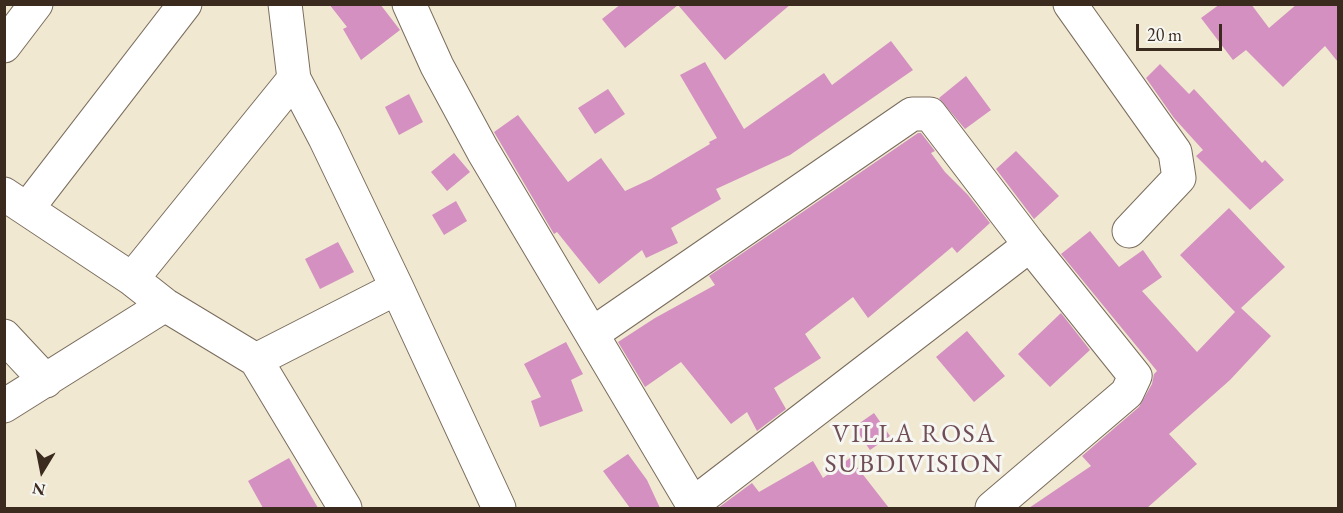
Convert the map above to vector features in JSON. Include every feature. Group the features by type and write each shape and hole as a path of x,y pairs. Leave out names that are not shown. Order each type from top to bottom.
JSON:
{"street":[{"path":"4,46 36,4"},
{"path":"185,4 16,202 132,279 165,305 256,360 345,508"},
{"path":"285,4 294,79 326,138 499,508"},
{"path":"410,4 437,66 483,152 694,506 1030,246"},
{"path":"1070,4 1174,152 1179,178 1129,231"},
{"path":"132,279 294,79"},
{"path":"592,334 912,114 930,114 1030,246 1135,376 1127,393 992,508"},
{"path":"256,360 397,288"},
{"path":"4,406 165,305"},
{"path":"4,336 46,381"}],"building":[{"path":"329,4 380,4 400,30 361,60 343,29 347,27"},
{"path":"621,4 791,4 725,60 678,5 625,48 602,19"},
{"path":"1220,4 1251,4 1269,28 1297,4 1338,4 1338,62 1325,46 1283,87 1246,50 1233,60 1201,18"},
{"path":"891,41 913,70 790,155 716,189 721,199 671,228 678,243 646,258 642,250 599,284 557,232 554,234 494,132 518,115 568,182 601,158 625,191 651,179 717,138 680,75 705,62 744,129 824,73 832,85"},
{"path":"1160,64 1189,94 1194,89 1262,163 1265,160 1284,180 1250,210 1196,156 1203,150 1174,118 1146,78"},
{"path":"966,76 991,110 965,129 939,98"},
{"path":"608,89 625,114 595,134 578,108"},
{"path":"409,94 423,122 399,135 385,107"},
{"path":"921,133 935,151 931,153 945,172 968,195 990,223 957,253 952,247 868,318 853,297 805,334 821,358 774,388 786,409 757,431 747,412 731,424 681,362 645,387 618,342 655,318 715,285 709,276"},
{"path":"1016,151 1059,196 1034,219 996,169"},
{"path":"454,153 470,172 447,191 431,172"},
{"path":"456,201 467,221 444,235 432,215"},
{"path":"1229,208 1285,267 1241,308 1271,336 1230,380 1169,434 1197,464 1147,508 1029,508 1091,466 1082,456 1139,407 1157,371 1061,254 1090,231 1119,267 1143,250 1162,277 1142,291 1197,352 1235,312 1180,255"},
{"path":"338,242 354,272 320,289 305,259"},
{"path":"1061,313 1090,350 1050,387 1018,354"},
{"path":"967,331 1005,376 974,402 936,357"},
{"path":"566,342 583,374 571,380 583,411 540,427 531,401 541,397 524,364"},
{"path":"874,413 890,436 870,450 854,427"},
{"path":"628,454 647,480 660,508 630,508 603,471"},
{"path":"289,458 318,508 263,508 248,481"},
{"path":"850,458 889,508 718,508 752,483 759,492 813,461 823,478"}],"district":[{"name":"VILLA ROSA SUBDIVISION","path":"914,450"}]}
